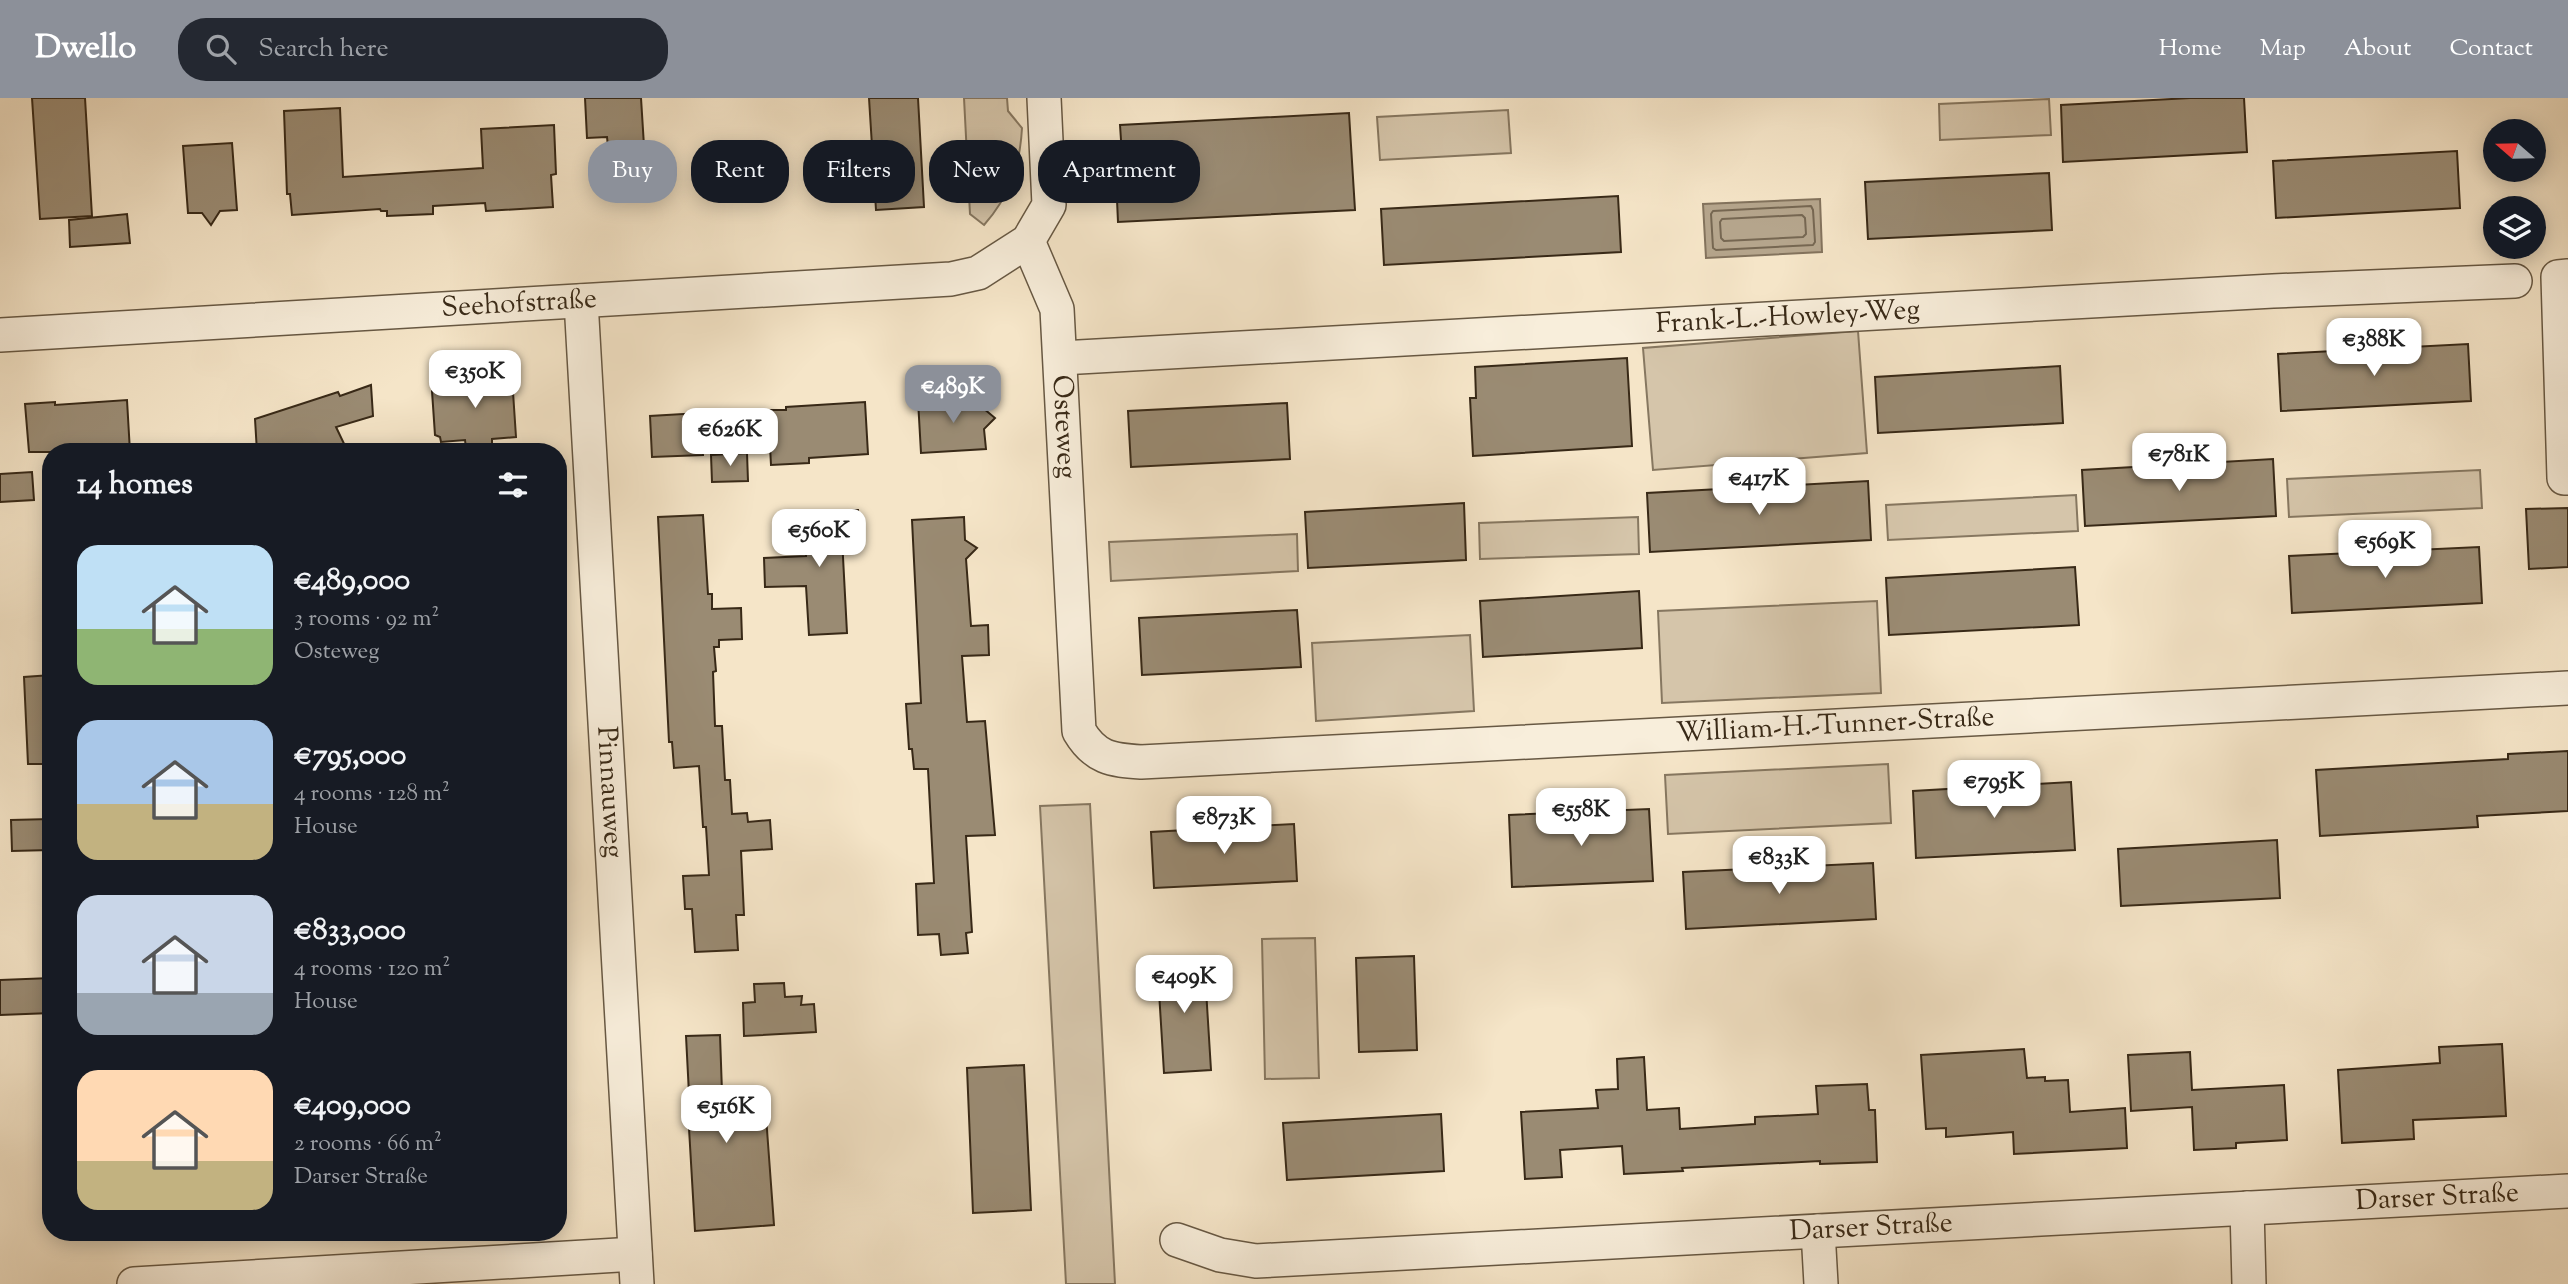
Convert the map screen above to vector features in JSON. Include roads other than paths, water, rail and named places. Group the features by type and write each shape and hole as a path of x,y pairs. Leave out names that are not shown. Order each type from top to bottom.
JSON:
{"street":[{"path":"1028,241 1049,205 1044,98"},
{"name":"Seehofstraße","path":"0,335 951,279 978,272 1028,241"},
{"name":"Osteweg","path":"1028,241 1057,309 1079,731 1087,745 1105,757"},
{"path":"2563,277 2564,478 2568,478"},
{"name":"Frank-L.-Howley-Weg","path":"1061,358 2273,291 2515,281"},
{"name":"Pinnauweg","path":"581,301 636,1269"},
{"name":"William-H.-Tunner-Straße","path":"1105,757 1141,762 2568,688"},
{"name":"Darser Straße","path":"1177,1240 1220,1255 1256,1261 2568,1191"},
{"path":"2247,1208 2249,1284"},
{"path":"1818,1231 1821,1284"},
{"path":"134,1284 636,1269"}],"water":[{"path":"1820,199 1822,252 1706,258 1703,204"}]}
